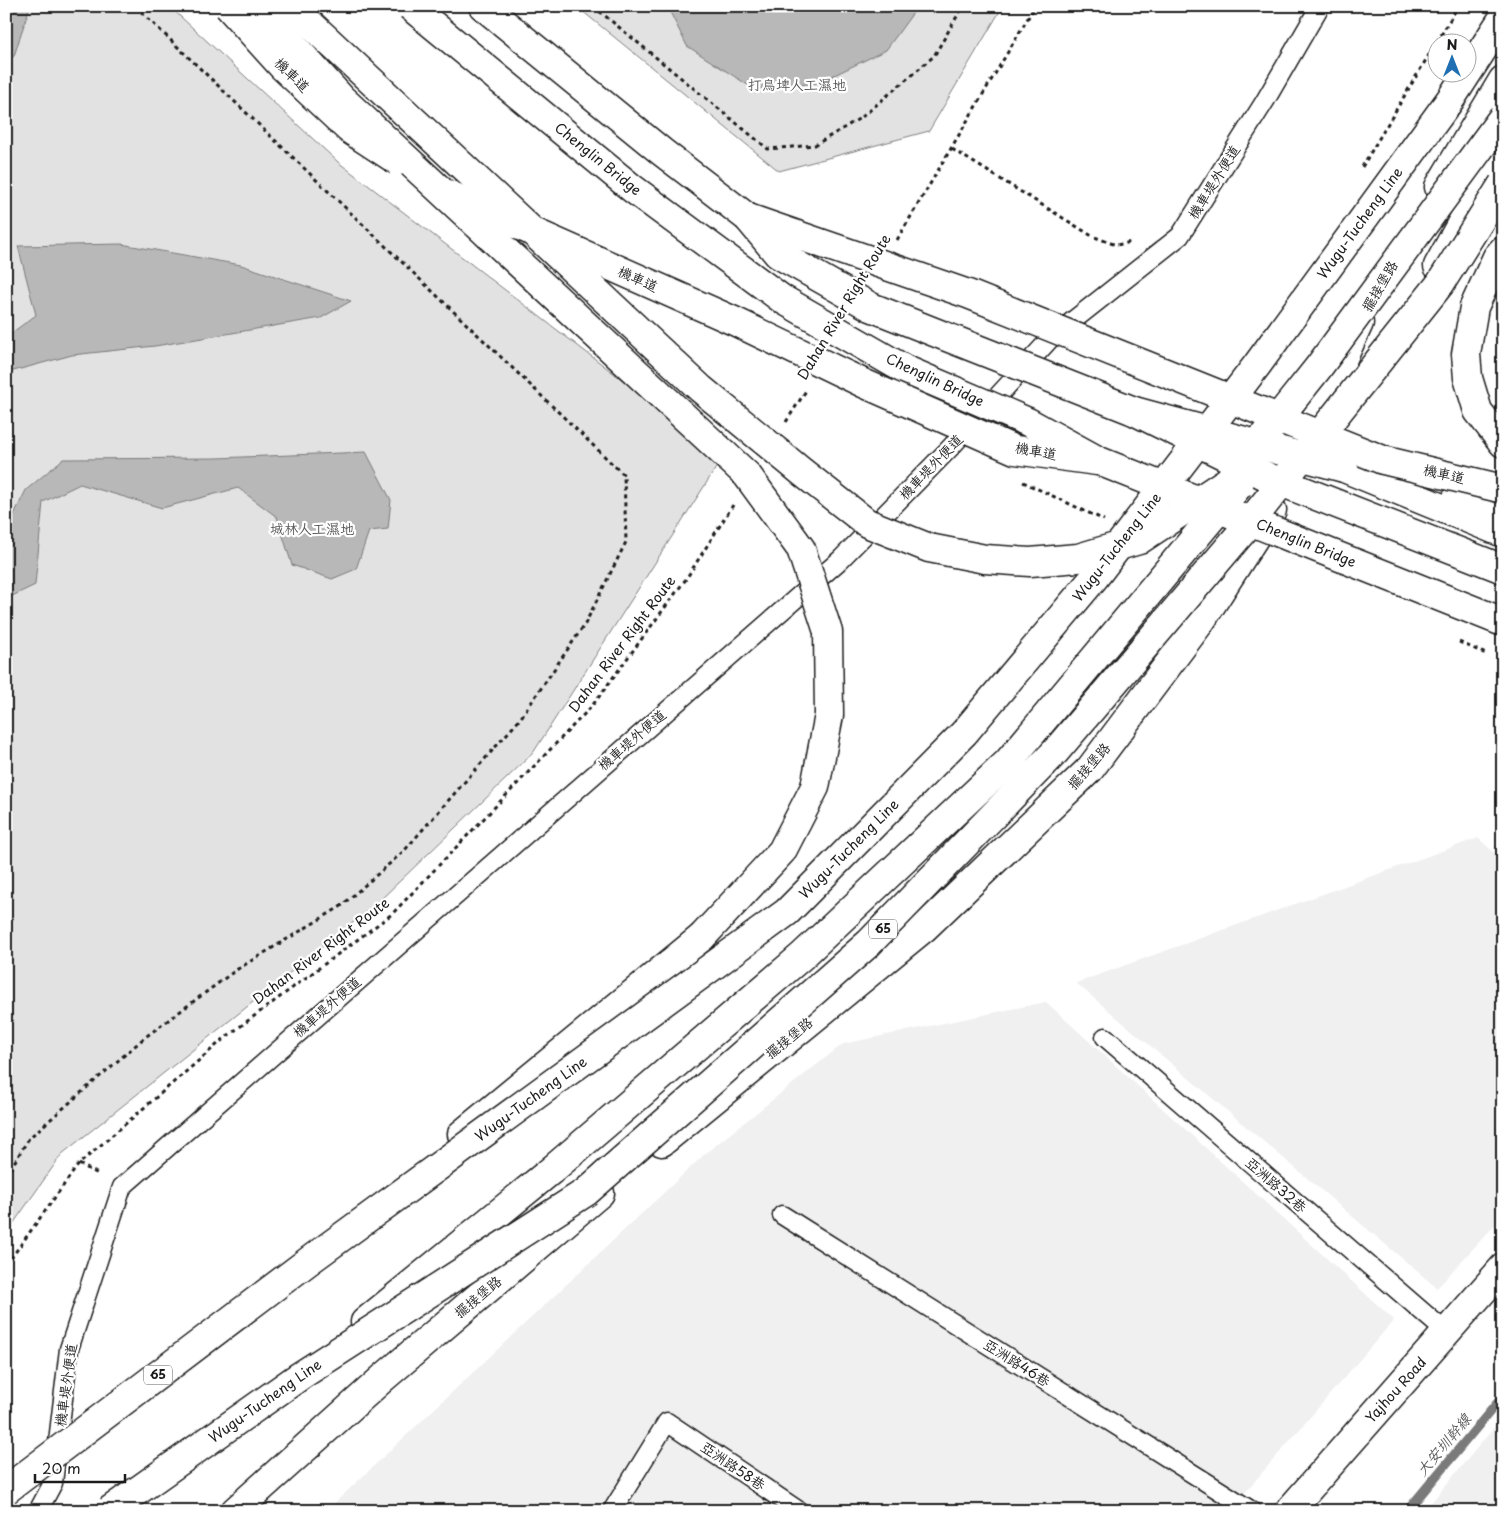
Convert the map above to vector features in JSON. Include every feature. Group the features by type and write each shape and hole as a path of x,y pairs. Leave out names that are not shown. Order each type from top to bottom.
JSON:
{"main road":[{"name":"機車道","path":"228,6 282,66 349,129 454,198 734,321 864,383 1015,450 1099,461"},
{"path":"257,6 341,98 747,475 801,549 828,632 829,715 815,786 782,851 702,936 310,1260"},
{"path":"291,6 701,389 802,472 867,523 929,548 985,559 1030,562 1078,558 1139,540 1228,481 1318,368 1503,117"},
{"name":"Chenglin Bridge","path":"410,6 633,189 782,299 904,368 1028,422 1099,461 1503,622"},
{"path":"483,6 662,152 748,218 778,254 871,307 1134,411 1268,477 1503,569"},
{"name":"Wugu-Tucheng Line","path":"6,1490 310,1260 787,912 964,733 1094,578 1251,372 1450,100 1503,18"},
{"name":"擺接堡路","path":"1276,504 1364,312 1503,80"},
{"path":"300,1376 553,1169 802,956 1008,762 1330,375 1434,227 1475,173 1503,148"},
{"name":"擺接堡路","path":"236,1511 383,1378 629,1169 924,928 1090,769 1200,621 1276,504 1400,335 1503,148"},
{"name":"Wugu-Tucheng Line","path":"109,1511 300,1376 586,1192 869,943 1055,752 1242,532 1440,284 1503,184"},
{"name":"機車道","path":"748,218 968,294 1384,460 1503,489"},
{"path":"1503,250 1497,257 1474,307 1466,354 1468,378 1478,411 1503,443"},
{"path":"1134,411 1503,510"},
{"path":"1344,468 1503,533"},
{"name":"Yajhou Road","path":"1289,1511 1503,1268"}],"lane":[{"name":"機車堤外便道","path":"38,1511 53,1483 68,1349 122,1187 492,861 840,560 950,448 1050,338 1180,236 1264,101 1320,6"},
{"name":"亞洲路32巷","path":"1105,1037 1447,1333"},
{"name":"亞洲路46巷","path":"782,1215 1252,1511"},
{"name":"亞洲路58巷","path":"612,1511 667,1422 799,1511"}],"path":[{"path":"6,1176 29,1138 144,1038 236,970 340,908 404,851 520,719 585,624 626,542 624,475 136,6"},
{"path":"593,6 768,149 815,145 862,117 934,56 962,6"},
{"name":"Dahan River Right Route","path":"896,242 1035,6"},
{"path":"1442,32 1458,6"},
{"path":"952,149 1092,236 1116,245 1140,241"},
{"name":"Dahan River Right Route","path":"782,428 809,386"},
{"path":"1057,498 1106,521"},
{"name":"Dahan River Right Route","path":"6,1265 79,1164 226,1037 392,914 592,706 686,579 734,504"},
{"path":"1459,642 1486,654"}],"shaded area":[{"path":"6,6 30,6 14,56 6,63"},
{"path":"667,6 918,6 886,50 818,83 754,89 687,46"},
{"path":"121,244 241,265 351,301 321,318 155,346 72,355 6,373 6,337 36,315 18,246"},
{"path":"366,452 391,500 388,529 369,531 356,569 332,579 292,565 277,517 238,488 162,508 80,484 43,502 35,585 6,599 6,531 26,490 63,459 217,458"},
{"path":"1478,838 1503,861 1503,1216 1437,1288 1076,983"},
{"path":"1046,1002 1394,1320 1229,1511 326,1511 707,1152 843,1044"},
{"path":"1503,1417 1503,1511 1424,1511"}],"green space":[{"name":"城林人工濕地","path":"6,6 169,6 338,162 723,457 533,753 375,905 62,1154 6,1234"},
{"name":"打鳥埤人工濕地","path":"576,6 1003,6 929,131 779,171"}],"waterway":[{"name":"大安圳幹線","path":"1407,1511 1503,1396"}]}
